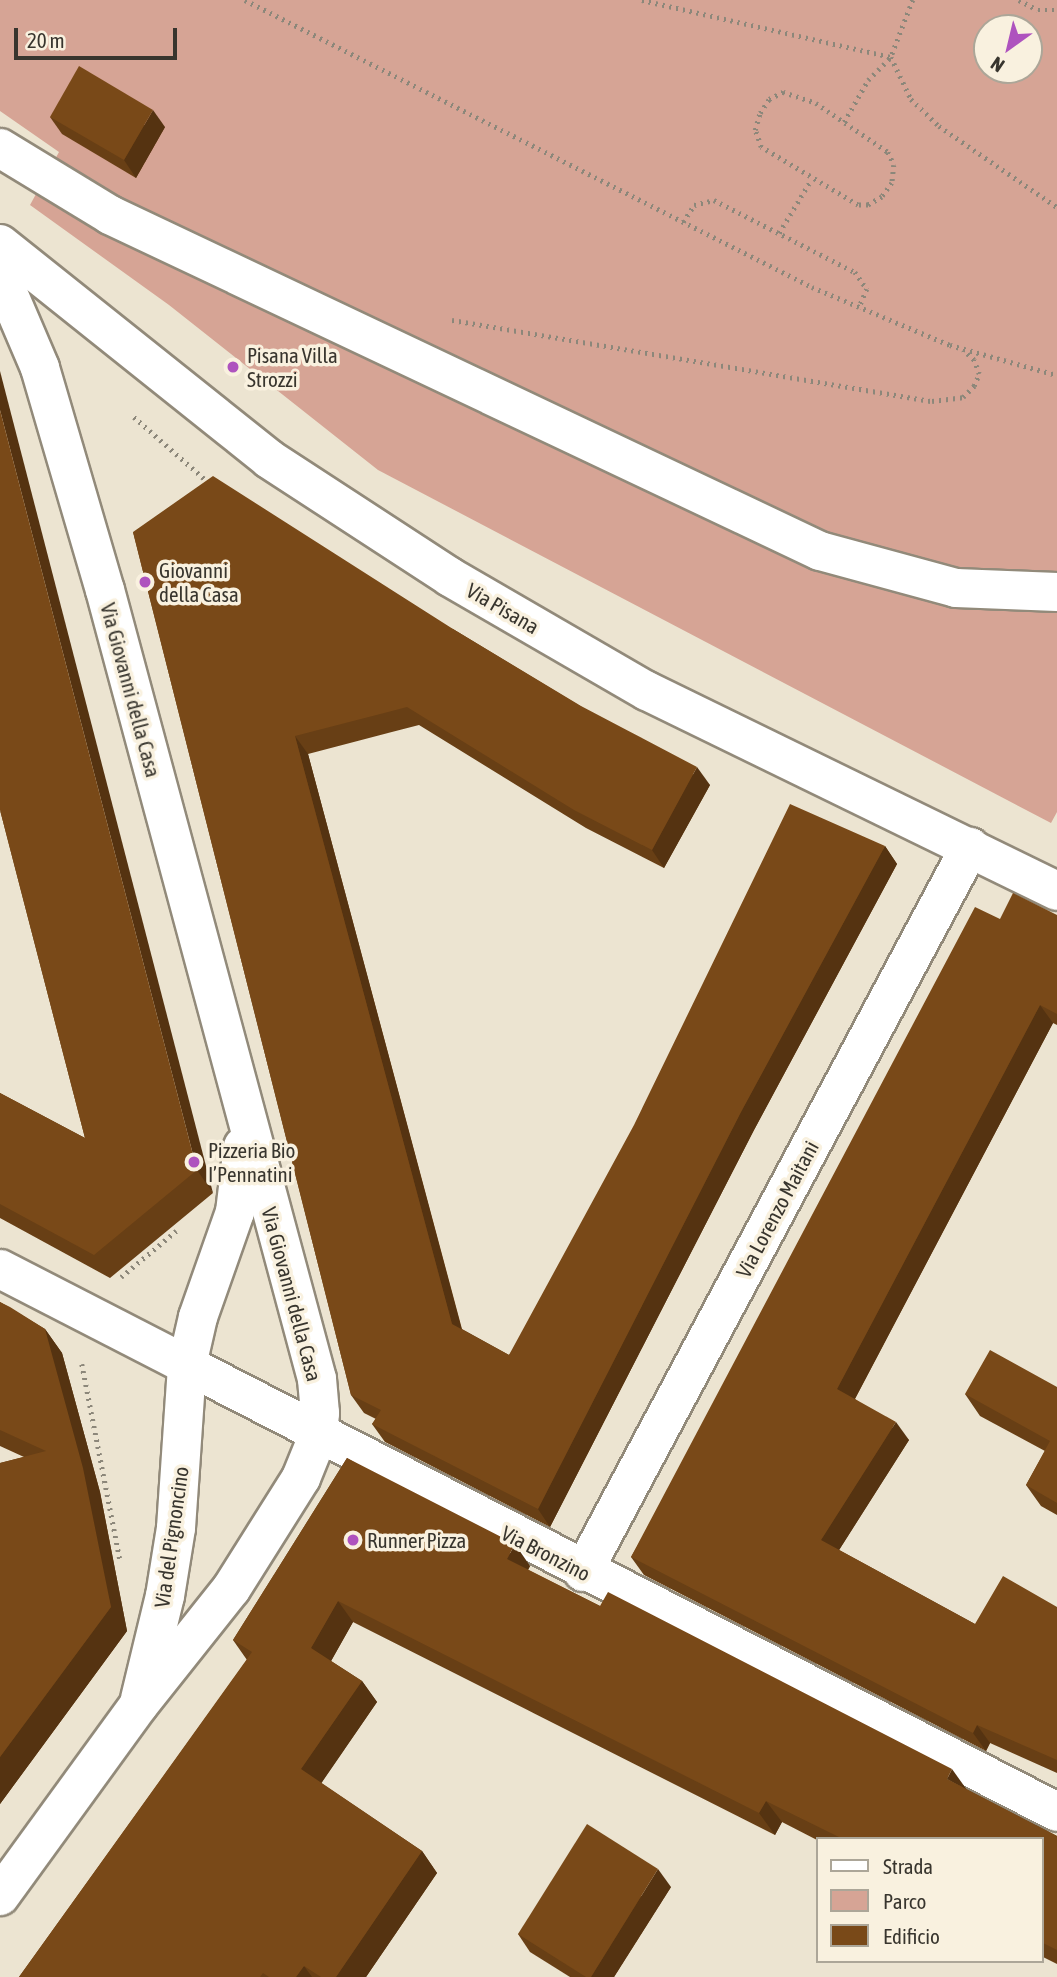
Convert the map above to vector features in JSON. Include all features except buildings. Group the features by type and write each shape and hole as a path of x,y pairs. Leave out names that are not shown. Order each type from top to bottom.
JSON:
{"street":[{"path":"0,148 110,215 820,551 956,588 1057,592"},
{"name":"Via Pisana","path":"0,244 269,459 450,577 647,691 1057,891"},
{"name":"Via Giovanni della Casa","path":"0,274 40,368 105,590 242,1112 317,1379 318,1436"},
{"name":"Via Lorenzo Maitani","path":"583,1572 970,847"},
{"name":"Via Giovanni della Casa","path":"187,1366 198,1317 235,1212 241,1178 242,1112"},
{"name":"Via Bronzino","path":"0,1269 318,1436 1057,1812"},
{"name":"Via del Pignoncino","path":"138,1706 165,1596 176,1528 187,1366"},
{"name":"Via del Pignoncino","path":"0,1896 138,1706 231,1589 301,1478 318,1436"}],"path":[{"path":"245,0 859,308 961,348 1057,375"},
{"path":"642,0 891,57"},
{"path":"844,121 873,74 891,57 913,0"},
{"path":"1019,0 1038,9 1057,10"},
{"path":"891,57 900,83 923,113 1057,207"},
{"path":"783,92 800,95 844,121 888,152 894,165 892,183 882,197 868,205 858,205 811,180 761,148 755,130 760,113 769,99 783,92"},
{"path":"779,233 811,180"},
{"path":"683,222 694,205 714,200 864,279 867,289 859,308"},
{"path":"444,319 932,401 963,397 974,386 979,374 974,360 961,348"},
{"path":"111,1284 185,1224"},
{"path":"82,1364 121,1566"}],"green space":[{"path":"0,0 1057,0 1057,812 1051,823 378,470 169,305 30,205 59,152 0,111"}],"place":[{"name":"Pisana Villa Strozzi","path":"233,367"},
{"name":"Giovanni della Casa","path":"145,582"},
{"name":"Pizzeria Bio I’Pennatini","path":"194,1162"},
{"name":"Runner Pizza","path":"353,1540"}]}
